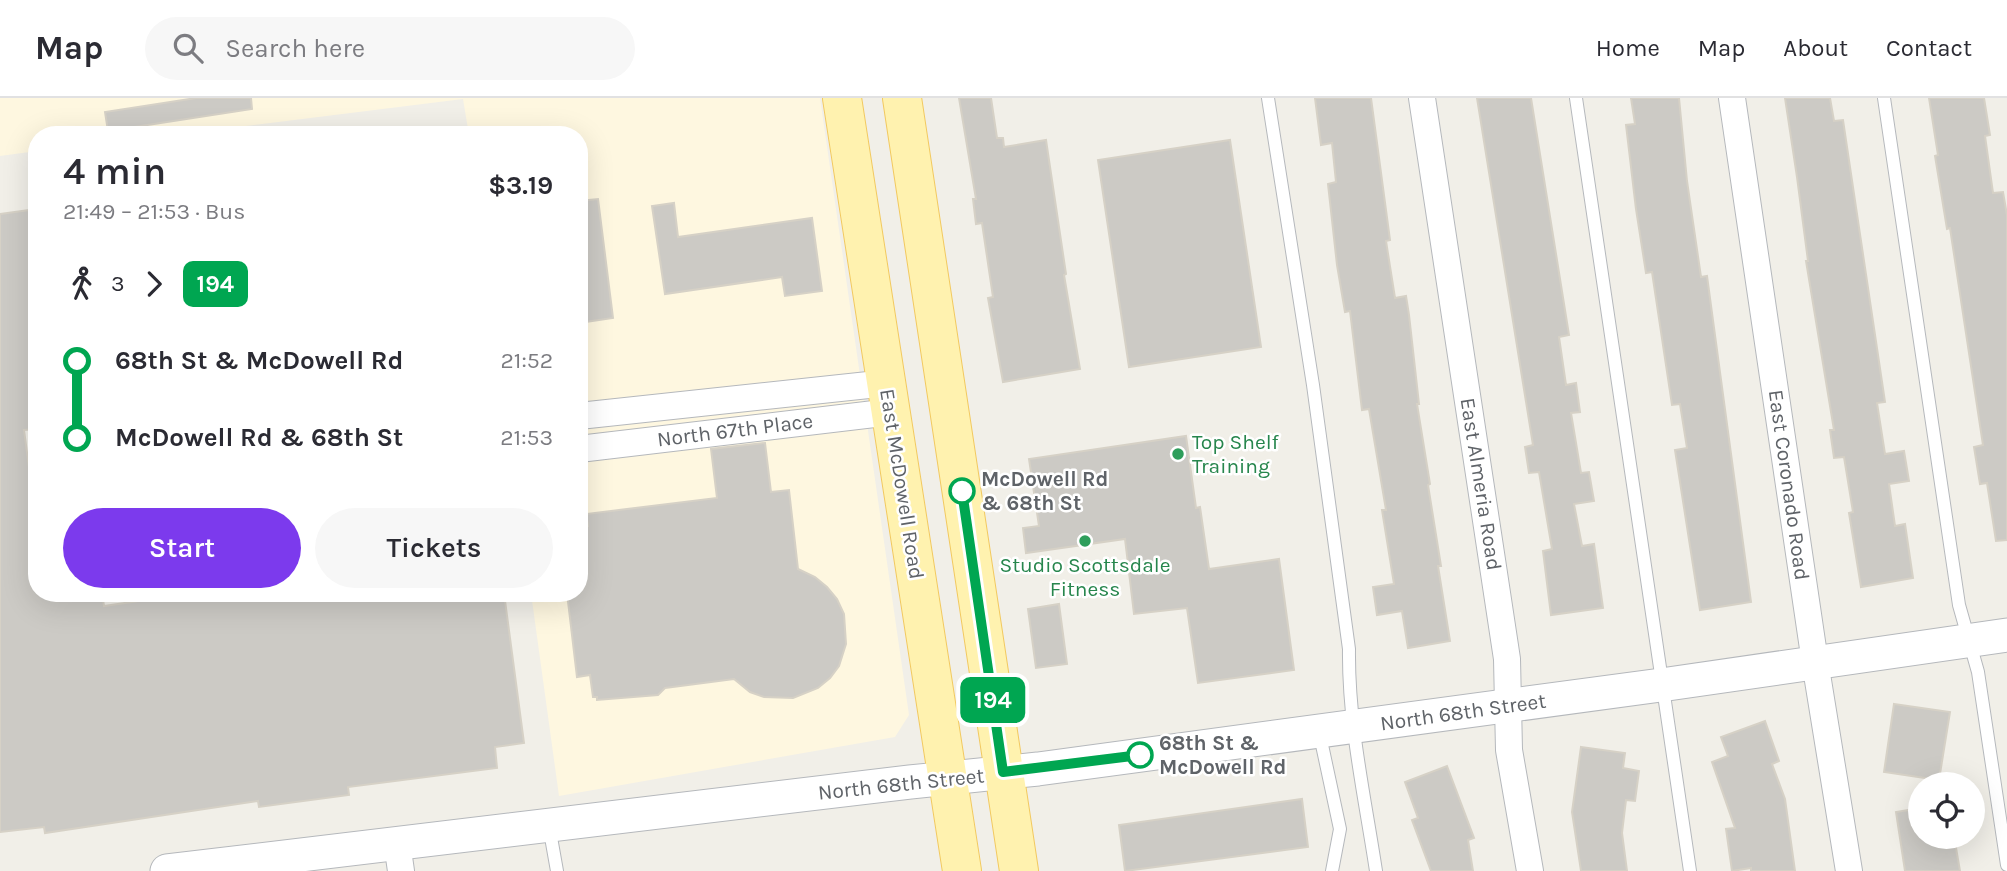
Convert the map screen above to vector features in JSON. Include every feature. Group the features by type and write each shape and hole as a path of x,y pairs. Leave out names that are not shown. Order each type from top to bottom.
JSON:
{"main road":[{"name":"East McDowell Road","path":"842,98 962,871"},
{"path":"902,98 1018,871"},
{"path":"876,323 934,313"}],"street":[{"name":"East Almeria Road","path":"1422,98 1507,659 1509,750 1530,871"},
{"name":"East Coronado Road","path":"1732,98 1815,662 1849,871"},
{"name":"North 67th Place","path":"588,415 889,398"},
{"name":"North 67th Place","path":"588,448 889,398"},
{"name":"North 68th Street","path":"167,871 399,857 549,825 1003,772 1319,731 2007,635"}],"lane":[{"path":"1268,98 1326,478 1349,649 1349,682 1354,726 1376,871"},
{"path":"1576,98 1690,871"},
{"path":"1884,98 1959,605 1978,672 2007,864"},
{"path":"1319,731 1340,829 1332,871"},
{"path":"549,825 557,871"}],"shaded area":[{"path":"0,98 820,98 909,715 895,737 559,796 532,602 588,602 588,126 468,126 463,99 246,126 28,126 28,152 0,156"}],"building":[{"path":"196,98 251,98 252,109 141,126 107,126 105,112"},
{"path":"959,98 991,98 997,138 1003,138 1004,147 1046,140 1080,369 1003,382 988,298 993,297 982,223 976,224 973,199 976,199"},
{"path":"1315,98 1371,98 1390,240 1386,241 1395,298 1406,296 1409,315 1417,404 1450,641 1408,648 1402,611 1377,615 1373,587 1394,584 1382,510 1386,510 1369,409 1362,410 1350,311 1345,312 1337,265 1328,184 1336,182 1332,143 1321,145"},
{"path":"1477,98 1531,98 1569,335 1559,337 1566,385 1576,383 1580,412 1571,413 1581,473 1589,472 1594,501 1574,504 1582,546 1594,544 1603,608 1551,615 1543,551 1552,549 1539,472 1529,473 1525,447 1533,445"},
{"path":"1631,98 1679,98 1687,181 1701,277 1707,276 1751,602 1700,610 1675,450 1687,448 1680,404 1672,405 1652,272 1646,273 1636,209 1626,125 1635,124"},
{"path":"1785,98 1830,98 1834,121 1843,120 1885,402 1877,403 1885,454 1904,451 1909,481 1889,484 1895,526 1905,524 1913,578 1861,587 1849,513 1853,512 1844,457 1834,458 1830,430 1834,430 1806,261"},
{"path":"1929,98 1984,98 1990,135 1985,136 1993,193 2003,192 2007,215 2007,540 1996,541 1987,483 1980,484 1974,447 1983,445 1950,228 1947,229 1935,156 1938,155"},
{"path":"1230,140 1261,347 1129,367 1098,160"},
{"path":"598,199 613,318 588,322 588,200"},
{"path":"674,203 678,237 812,218 822,291 785,296 782,277 665,294 652,206"},
{"path":"28,210 28,430 24,430 28,460 28,602 103,602 104,606 131,602 505,602 524,743 495,747 497,768 348,787 349,795 259,807 258,801 45,833 44,827 0,832 0,214"},
{"path":"1186,436 1196,508 1200,507 1209,569 1279,559 1294,670 1198,683 1187,608 1134,614 1125,539 1026,553 1023,528 1039,526 1029,459"},
{"path":"765,443 771,492 789,490 798,569 815,577 827,587 844,614 846,644 839,666 818,688 793,698 764,697 750,692 734,679 665,688 658,695 597,700 597,697 593,697 590,675 577,677 568,602 588,602 588,514 717,498 711,449"},
{"path":"1059,604 1067,664 1036,668 1028,609"},
{"path":"1894,704 1950,712 1940,772 1908,772 1908,775 1884,772"},
{"path":"1765,721 1779,761 1772,764 1785,799 1795,871 1751,871 1751,868 1732,871 1726,829 1735,828 1712,762 1728,756 1721,737"},
{"path":"1581,747 1625,753 1623,768 1639,771 1635,801 1626,800 1622,833 1627,871 1581,871 1572,812"},
{"path":"1447,766 1474,838 1468,840 1473,871 1431,871 1412,820 1418,818 1405,782"},
{"path":"1302,799 1308,847 1125,871 1119,825"},
{"path":"1908,810 1908,849 1956,849 1960,871 1905,871 1896,812"}],"bus line":[{"name":"194","path":"962,491 1003,772 1140,755"}],"place":[{"name":"Top Shelf Training","path":"1178,454"},
{"name":"McDowell Rd & 68th St","path":"962,491"},
{"name":"Studio Scottsdale Fitness","path":"1085,541"},
{"name":"68th St & McDowell Rd","path":"1140,755"}]}
